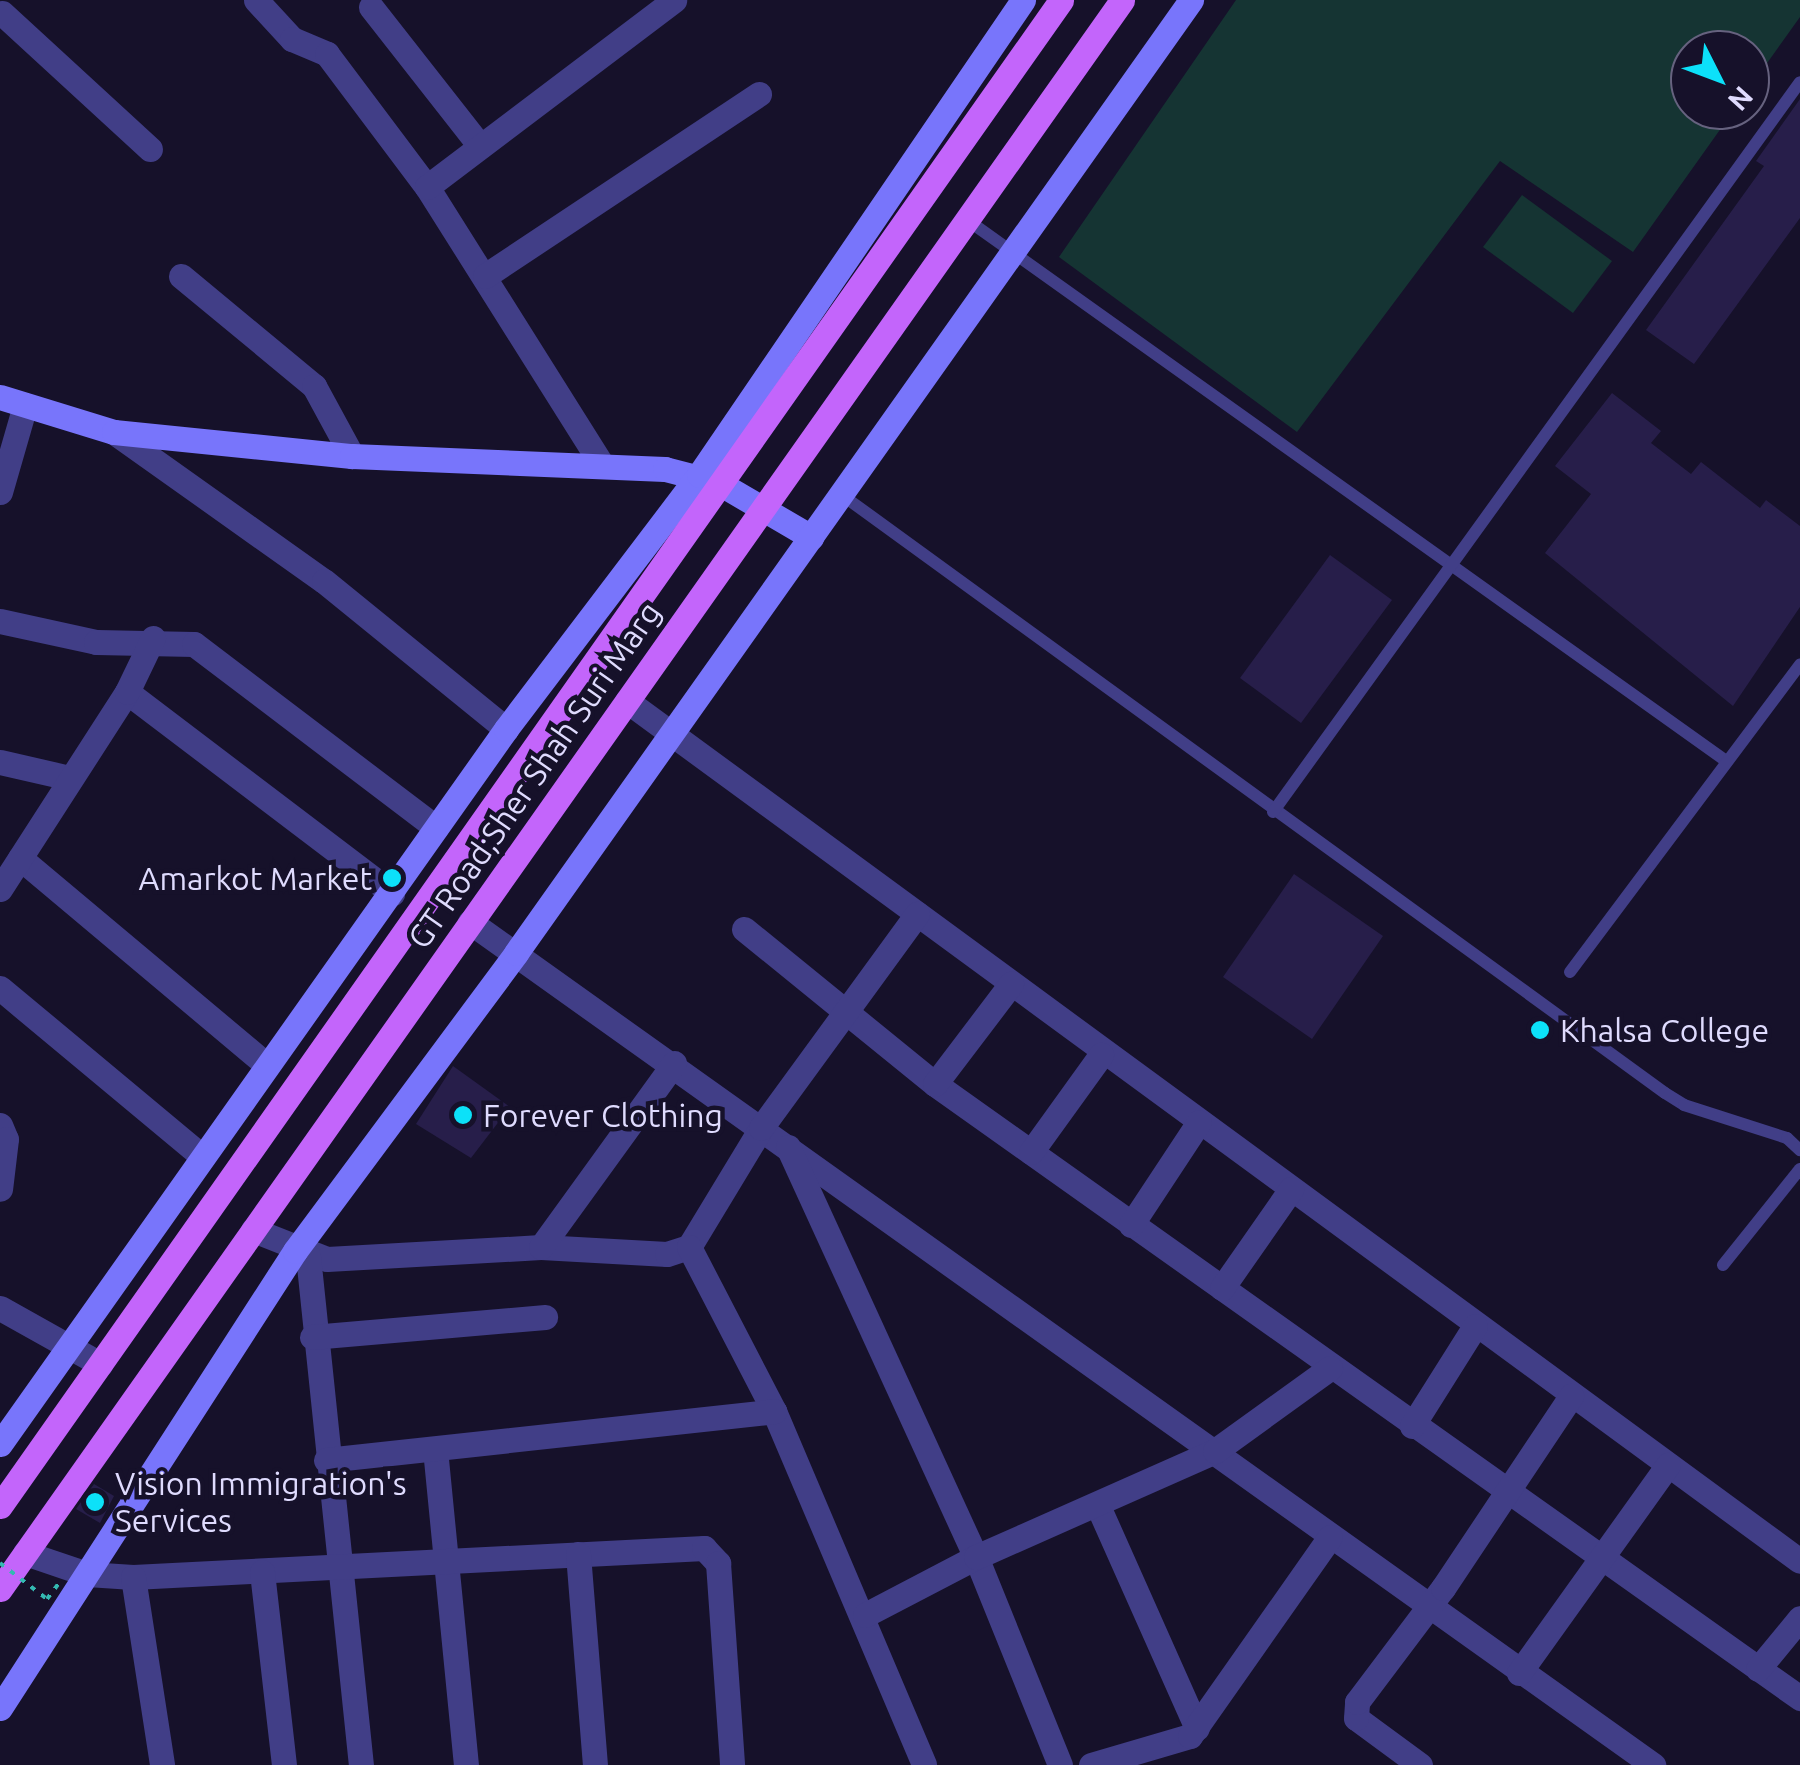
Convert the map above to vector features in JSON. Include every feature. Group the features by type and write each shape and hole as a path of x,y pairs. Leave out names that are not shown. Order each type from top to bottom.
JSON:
{"main road":[{"path":"0,1444 506,730 710,479 1024,0"},
{"name":"GT Road;Sher Shah Suri Marg","path":"0,1589 1122,0"},
{"path":"0,1708 301,1253 1191,0"},
{"name":"GT Road;Sher Shah Suri Marg","path":"0,1506 710,479 1056,2"},
{"path":"0,397 24,409 114,432 352,456 602,465 710,479 811,537"}],"street":[{"path":"256,0 292,39 328,54 427,187 602,465"},
{"path":"427,187 674,0"},
{"path":"371,7 480,146"},
{"path":"5,9 150,149"},
{"path":"486,276 759,94"},
{"path":"181,276 314,386 352,456"},
{"path":"0,492 7,436 24,409"},
{"path":"114,432 324,581 506,730"},
{"path":"0,620 96,642 183,640 208,652 436,828"},
{"path":"0,889 127,692 153,638"},
{"path":"127,692 392,893"},
{"path":"626,701 1101,1054 1800,1561"},
{"path":"0,762 70,778"},
{"path":"20,858 267,1065"},
{"path":"253,1230 301,1253 540,1247 666,1254 690,1247 762,1128 841,1012 917,914"},
{"path":"470,922 674,1062 1519,1673 1653,1765"},
{"path":"744,930 935,1084 1800,1698"},
{"path":"935,1084 1011,984"},
{"path":"0,988 203,1158"},
{"path":"1030,1152 1101,1054"},
{"path":"540,1247 674,1062"},
{"path":"1131,1224 1198,1122"},
{"path":"0,1125 6,1139 0,1189"},
{"path":"788,1148 976,1557 1060,1765"},
{"path":"1222,1288 1290,1189"},
{"path":"690,1247 774,1412 865,1615 924,1765"},
{"path":"301,1253 361,1765"},
{"path":"0,1308 70,1342 100,1364"},
{"path":"312,1337 544,1317"},
{"path":"1412,1426 1476,1326"},
{"path":"865,1615 976,1557 1215,1451 1330,1368"},
{"path":"1420,1765 1356,1718 1354,1709 1429,1608 1571,1396"},
{"path":"326,1460 774,1412"},
{"path":"435,1448 466,1765"},
{"path":"1519,1673 1668,1465"},
{"path":"1098,1506 1197,1728"},
{"path":"1091,1765 1175,1744 1197,1728 1330,1537"},
{"path":"25,1553 87,1574 134,1577 704,1548 716,1557 732,1765"},
{"path":"578,1554 595,1765"},
{"path":"262,1572 284,1765"},
{"path":"134,1577 162,1765"},
{"path":"1758,1669 1800,1618"}],"lane":[{"path":"1273,812 1456,564 1800,82"},
{"path":"966,219 1456,564 1726,761"},
{"path":"842,495 1273,812 1684,1105 1787,1138 1800,1150"},
{"path":"1570,972 1800,664"},
{"path":"1723,1265 1800,1169"}],"path":[{"path":"0,1564 47,1599 59,1583"}],"green space":[{"path":"1236,0 1800,0 1800,17 1770,59 1770,30 1670,30 1670,130 1720,130 1633,252 1500,161 1297,432 1059,257"},
{"path":"1522,195 1612,261 1573,313 1483,247"}],"building":[{"path":"1800,99 1800,218 1694,364 1646,330 1764,166 1756,161"},
{"path":"1612,393 1661,431 1651,443 1691,474 1701,462 1760,508 1766,500 1800,526 1800,607 1733,706 1545,553 1591,494 1555,466"},
{"path":"1330,555 1392,600 1301,723 1240,678"},
{"path":"1294,874 1383,936 1312,1039 1223,977"},
{"name":"Forever Clothing","path":"453,1066 510,1107 471,1158 416,1124"},
{"name":"Vision Immigration's Services","path":"94,1484 114,1496 100,1523 76,1509"}],"place":[{"name":"Amarkot Market","path":"392,878"},
{"name":"Khalsa College","path":"1540,1030"},
{"name":"Forever Clothing","path":"463,1115"},
{"name":"Vision Immigration's Services","path":"95,1502"}]}
